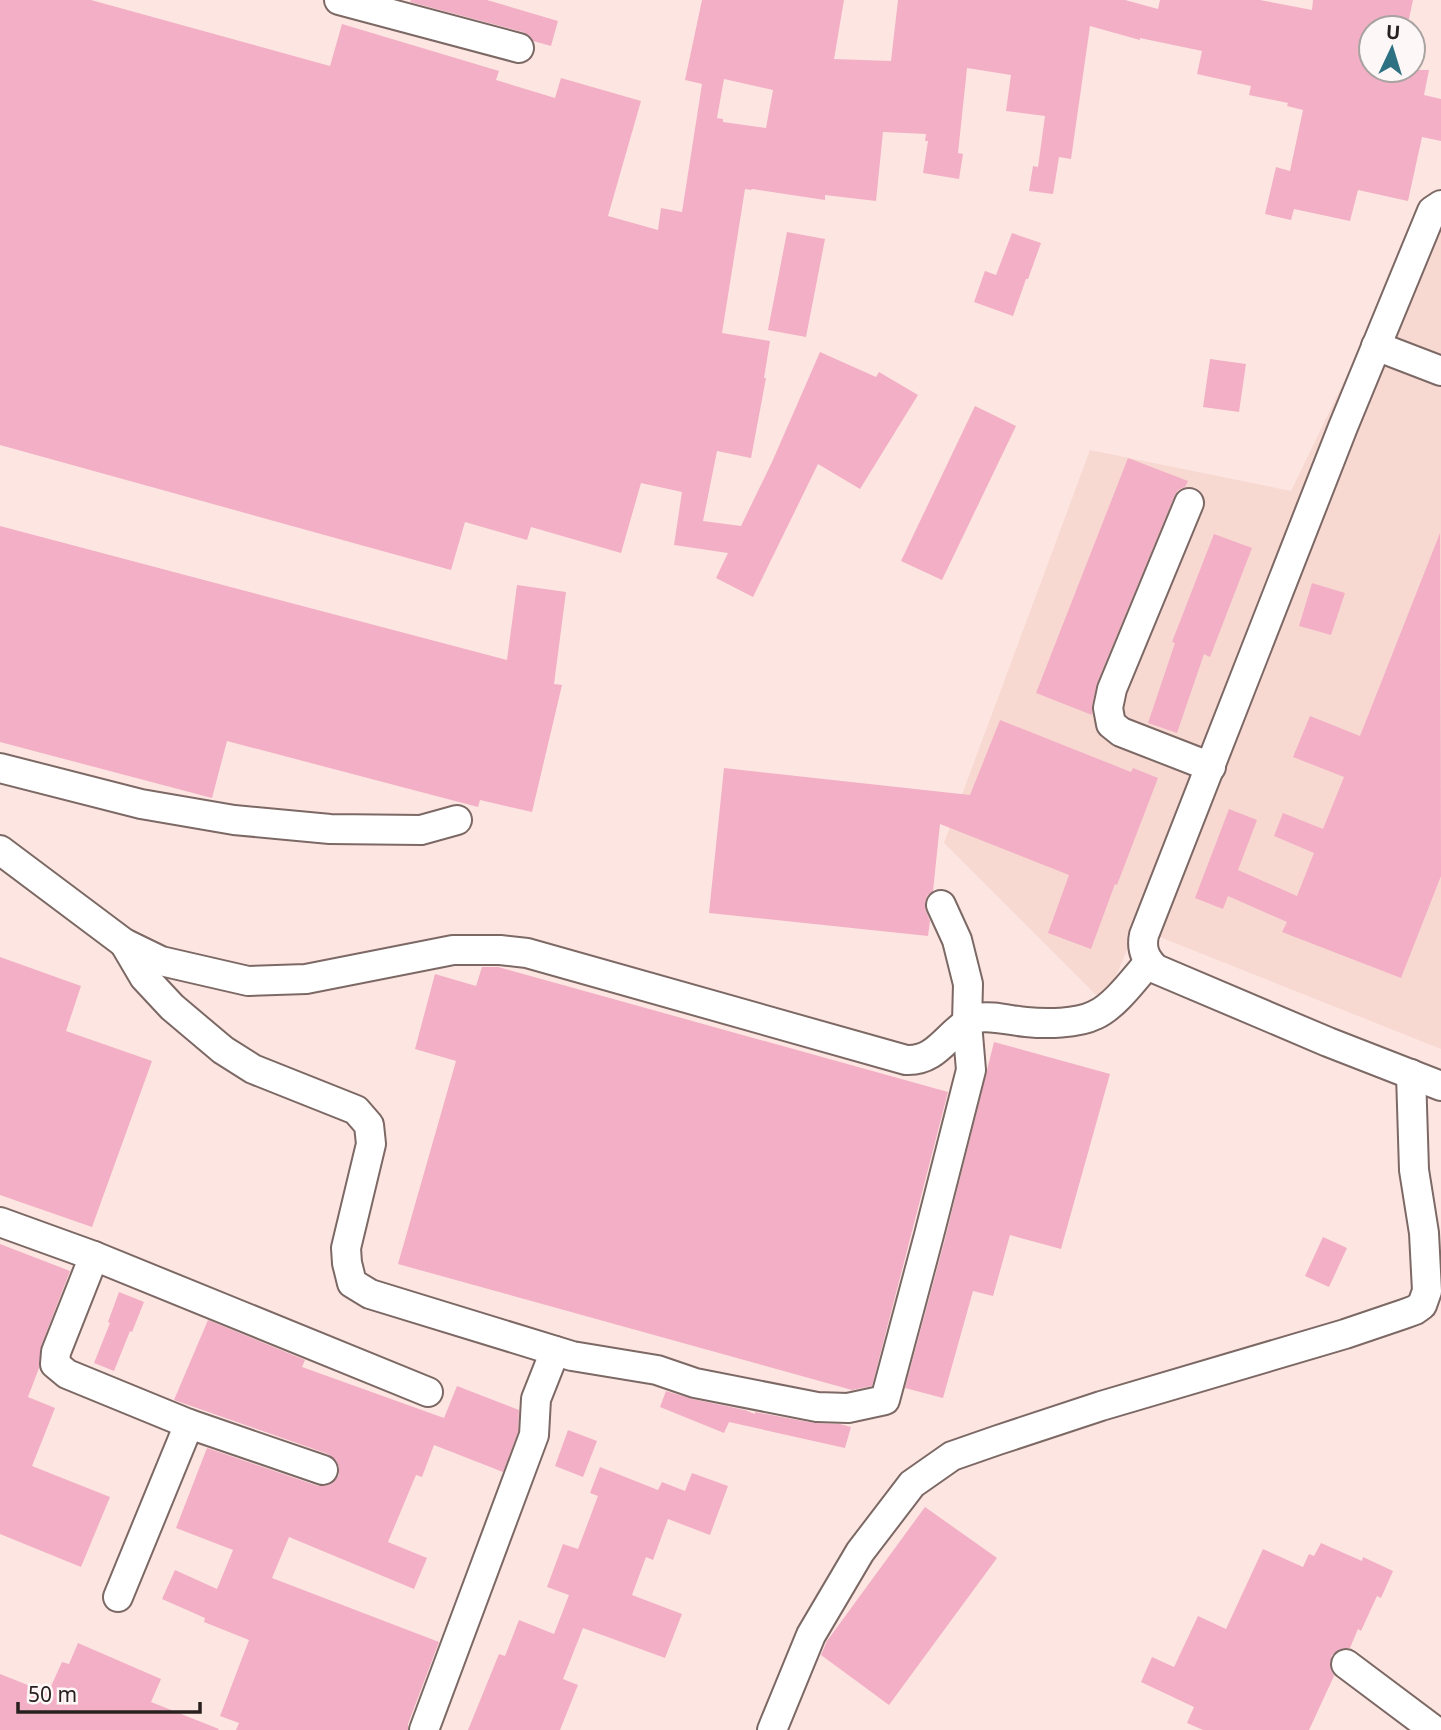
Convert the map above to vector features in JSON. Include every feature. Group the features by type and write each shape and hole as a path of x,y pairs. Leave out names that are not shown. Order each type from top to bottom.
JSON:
{"street":[{"path":"339,0 519,48"},
{"path":"1441,205 1433,211 1343,427 1142,945 1149,962 1156,969 1328,1042 1441,1086"},
{"path":"1376,346 1441,371"},
{"path":"1189,503 1112,689 1108,708 1111,724 1121,732 1211,767"},
{"path":"0,768 141,804 234,820 330,829 421,830 457,820"},
{"path":"0,850 124,943 161,961 248,981 306,979 453,950 527,953 916,1061 927,1058 967,1023 981,1017 1029,1022 1066,1022 1096,1015 1119,997 1149,962"},
{"path":"124,943 144,977 172,1007 223,1050 253,1069 356,1110 369,1125 371,1144 346,1248 346,1263 352,1283 370,1294 572,1356 657,1370 695,1383 817,1407 848,1408 884,1400 971,1070 967,1023 968,984 957,940 941,905"},
{"path":"772,1730 811,1636 860,1552 912,1484 952,1456 1101,1406 1345,1334 1422,1305 1427,1292 1424,1233 1415,1170 1411,1074"},
{"path":"0,1222 94,1256 428,1392"},
{"path":"94,1256 56,1352 55,1364 67,1374 189,1424 323,1469"},
{"path":"425,1730 534,1435 536,1399 555,1351"},
{"path":"118,1597 189,1424"},
{"path":"1346,1664 1434,1730"}],"shaded area":[{"path":"1434,195 1441,198 1441,1049 1137,928 1104,1003 944,843 1090,450 1291,491"}],"building":[{"path":"0,0 91,0 330,66 342,24 499,71 496,80 555,98 561,78 641,101 608,216 658,230 661,208 682,212 702,84 685,80 702,0 844,0 834,59 891,61 898,0 1125,0 1158,9 1160,0 1260,0 1312,10 1313,0 1413,0 1410,14 1357,14 1357,84 1426,84 1424,95 1441,99 1441,141 1422,137 1408,201 1358,190 1350,221 1294,209 1291,220 1265,214 1276,167 1290,171 1303,110 1287,106 1288,103 1249,95 1251,86 1197,74 1202,51 1140,40 1090,26 1071,159 1059,157 1053,194 1029,191 1033,166 1038,167 1045,116 1006,111 1011,75 967,68 958,153 963,154 959,179 923,173 928,141 925,141 926,134 883,132 876,201 825,195 825,200 745,189 722,333 770,341 766,378 751,458 717,451 703,521 741,526 820,352 876,377 879,372 918,395 860,489 818,464 753,597 716,578 728,553 674,545 682,492 641,483 621,553 531,527 527,540 465,522 451,570 0,445","holes":["724,79 773,90 766,128 723,122 723,119 717,118"]},
{"path":"487,0 558,21 551,46 533,41 523,32 410,2"},
{"path":"787,232 825,239 806,337 768,330"},
{"path":"1012,233 1041,243 1013,316 974,302 985,271 996,275"},
{"path":"1210,359 1246,364 1239,412 1203,407"},
{"path":"975,406 1016,426 942,580 901,561"},
{"path":"1128,458 1188,481 1174,497 1097,683 1092,715 1036,693"},
{"path":"0,526 507,660 517,585 566,592 554,684 562,685 532,812 480,800 478,807 227,741 212,798 0,742"},
{"path":"1440,533 1441,876 1401,978 1282,932 1287,922 1228,896 1223,909 1195,898 1229,809 1257,820 1238,870 1297,896 1314,853 1274,836 1283,813 1323,829 1344,777 1293,757 1310,716 1360,736"},
{"path":"1214,534 1252,548 1210,657 1204,654 1177,733 1148,723 1175,643 1172,642"},
{"path":"1312,583 1345,593 1331,635 1299,626"},
{"path":"1000,720 1131,772 1133,768 1158,778 1091,949 1048,933 1069,875 940,824 933,891 927,896 925,903 930,921 928,936 709,913 724,768 970,795"},
{"path":"0,957 81,986 66,1031 152,1061 92,1227 0,1195"},
{"path":"482,967 498,967 948,1092 872,1386 852,1390 398,1264 456,1061 415,1049 435,974 476,986"},
{"path":"994,1042 1110,1074 1061,1249 1010,1235 993,1296 973,1291 943,1398 905,1388"},
{"path":"1323,1237 1347,1248 1329,1287 1305,1276"},
{"path":"0,1244 70,1271 41,1346 39,1368 28,1397 55,1408 32,1466 110,1497 81,1567 0,1534"},
{"path":"119,1292 144,1302 114,1371 94,1363"},
{"path":"208,1320 305,1360 302,1367 444,1418 457,1386 519,1410 518,1432 503,1472 434,1445 422,1477 416,1475 388,1542 427,1558 414,1589 289,1537 272,1578 439,1642 408,1730 236,1730 239,1723 220,1716 249,1640 204,1622 205,1618 162,1599 175,1570 217,1589 233,1550 176,1528 207,1448 318,1486 333,1483 339,1475 336,1460 328,1454 174,1400"},
{"path":"666,1391 755,1414 851,1427 845,1448 729,1422 724,1433 660,1407"},
{"path":"568,1430 597,1441 583,1477 555,1466"},
{"path":"600,1467 658,1490 662,1482 685,1491 692,1473 728,1486 710,1535 668,1519 653,1560 646,1557 632,1595 682,1614 665,1658 583,1628 563,1679 578,1685 560,1730 468,1730 499,1654 505,1656 519,1620 554,1634 569,1595 547,1587 563,1544 578,1549 598,1496 590,1493"},
{"path":"925,1507 997,1558 889,1705 821,1655 827,1641"},
{"path":"1321,1543 1362,1561 1363,1557 1393,1571 1381,1598 1377,1596 1350,1648 1340,1649 1332,1655 1330,1663 1334,1676 1309,1730 1203,1730 1187,1723 1194,1707 1141,1682 1152,1657 1174,1667 1198,1616 1226,1629 1263,1549 1303,1567 1309,1554 1314,1556"},
{"path":"78,1643 161,1679 151,1702 219,1729 0,1730 0,1674 48,1693 62,1662 69,1664"}]}
